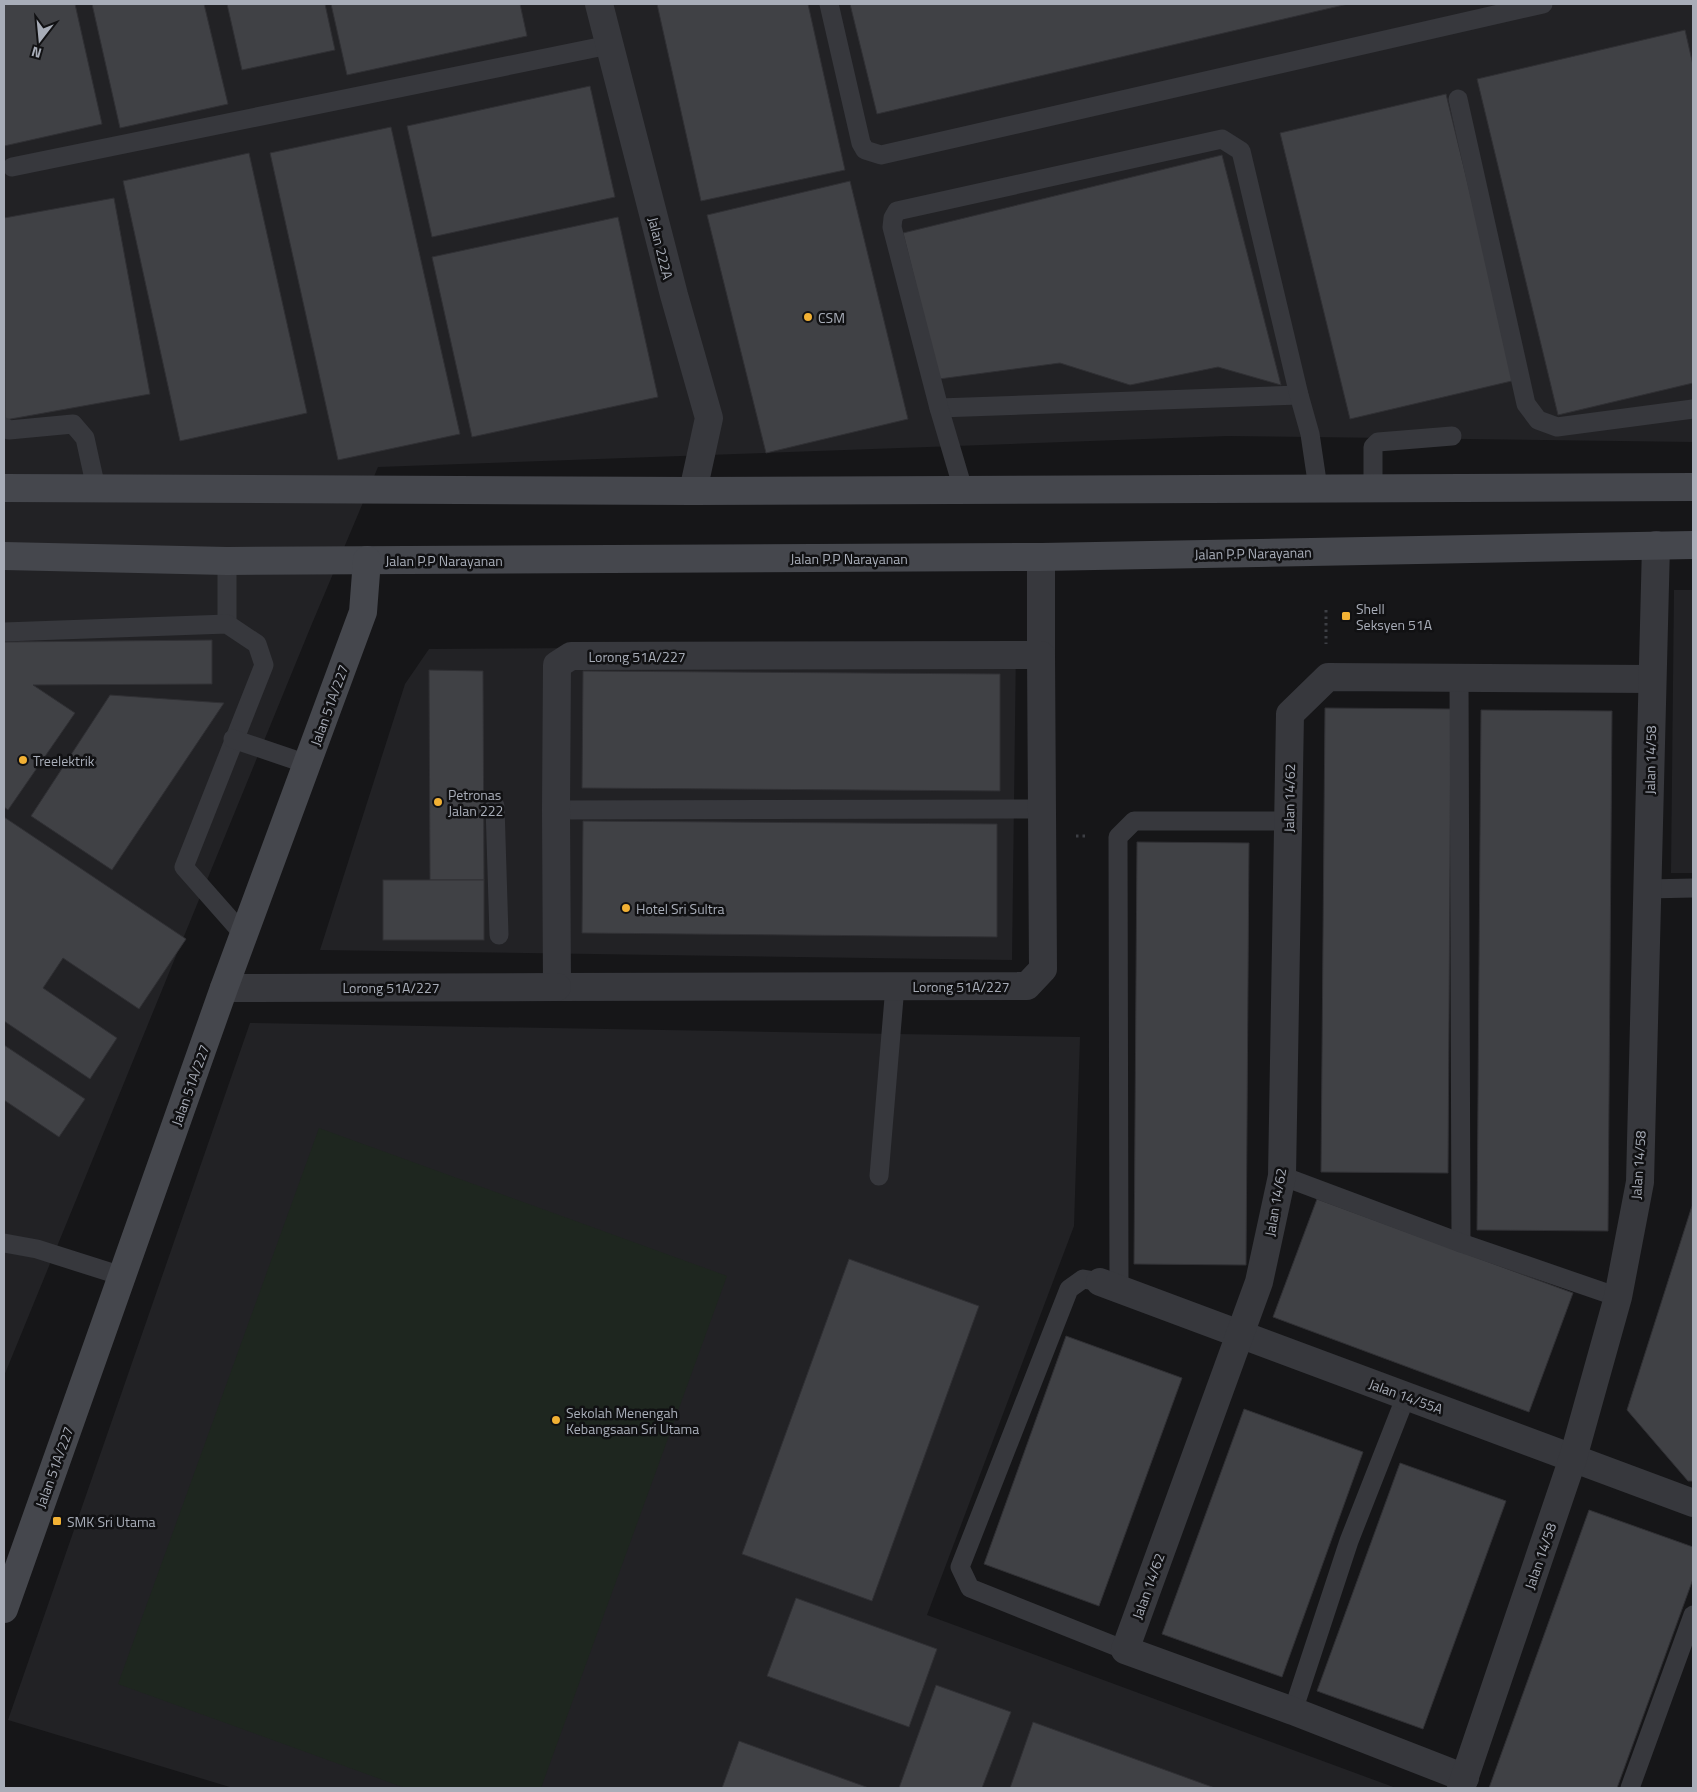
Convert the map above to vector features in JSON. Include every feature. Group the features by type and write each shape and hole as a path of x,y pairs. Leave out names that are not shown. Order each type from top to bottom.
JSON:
{"main road":[{"path":"4,488 693,491 1693,487"},
{"name":"Jalan P.P Narayanan","path":"4,556 227,561 1041,557 1693,545"},
{"name":"Jalan 51A/227","path":"6,1599 224,988 363,612 367,560"}],"street":[{"name":"Jalan 222A","path":"599,4 674,295 709,418 693,491"},
{"name":"Jalan 14/58","path":"1463,1783 1574,1458 1618,1297 1640,1182 1656,545"},
{"name":"Lorong 51A/227","path":"224,988 1027,986 1043,969 1041,557"},
{"name":"Lorong 51A/227","path":"557,987 557,665 571,656 1041,655"},
{"name":"Jalan 14/62","path":"1125,1650 1259,1282 1282,1176 1290,714 1328,677 1652,679"},
{"name":"Jalan 14/55A","path":"1110,1286 1693,1503"},
{"path":"1125,1650 1293,1711 1463,1783"}],"lane":[{"path":"829,4 860,142 865,150 881,155 1543,4"},
{"path":"12,167 609,45"},
{"path":"1458,99 1526,404 1538,420 1557,427 1693,409"},
{"path":"963,489 939,408 892,227 893,218 897,211 1222,139 1241,151 1310,434 1318,488"},
{"path":"939,408 1299,395"},
{"path":"4,427 9,430 73,424 85,438 96,488"},
{"path":"1373,488 1373,447 1378,442 1452,436"},
{"path":"226,624 227,561"},
{"path":"4,632 226,624 257,644 264,665 233,739 184,867 244,935"},
{"path":"1459,677 1460,1243"},
{"path":"233,739 307,764"},
{"path":"495,806 499,935"},
{"path":"556,810 1042,822"},
{"path":"1125,1650 970,1588 960,1567 1069,1290 1083,1279 1110,1286 1118,837 1134,821 1288,821"},
{"path":"1647,889 1693,888"},
{"path":"879,1176 895,986"},
{"path":"1282,1176 1460,1243 1618,1297"},
{"path":"4,1243 37,1249 122,1276"},
{"path":"1293,1711 1349,1541 1406,1396"},
{"path":"1630,1788 1693,1615"}],"path":[{"path":"1326,610 1326,652"},
{"path":"1042,822 1118,837"}],"shaded area":[{"path":"4,4 1693,4 1693,442 1227,436 378,467 4,1376"},
{"path":"1674,590 1693,590 1693,873 1671,873"},
{"path":"1016,645 1012,960 320,950 405,684 429,649"},
{"name":"Sekolah Menengah Kebangsaan Sri Utama","path":"250,1023 1080,1037 1074,1226 927,1615 1396,1788 233,1788 8,1720"},
{"path":"319,1128 727,1276 541,1788 405,1788 118,1684"}],"building":[{"path":"4,4 75,4 102,124 4,146"},
{"path":"92,4 204,4 228,104 120,128"},
{"path":"227,4 325,4 335,50 242,70"},
{"path":"331,4 520,4 527,36 347,75"},
{"path":"657,4 808,4 845,170 701,201"},
{"path":"850,4 1348,4 877,114"},
{"path":"1685,30 1693,65 1693,383 1558,415 1477,79"},
{"path":"590,86 615,197 432,237 407,126"},
{"path":"1446,94 1516,380 1350,419 1280,133"},
{"path":"391,127 460,434 338,460 270,153"},
{"path":"249,153 307,413 180,441 123,181"},
{"path":"1222,155 1281,385 1218,367 1130,385 1060,363 939,379 903,233"},
{"name":"CSM","path":"850,181 908,419 766,453 707,215"},
{"path":"114,198 150,394 5,420 4,218"},
{"path":"618,217 658,397 472,437 432,257"},
{"name":"Treelektrik","path":"212,640 212,684 33,685 75,713 8,810 4,807 4,642"},
{"path":"429,670 483,671 484,880 430,880"},
{"path":"583,671 1000,674 1000,791 582,788"},
{"path":"110,695 224,703 112,870 31,816"},
{"path":"1325,708 1451,709 1448,1173 1321,1172"},
{"path":"1481,710 1612,711 1608,1231 1477,1230"},
{"path":"4,817 186,939 139,1009 63,958 43,988 117,1038 90,1079 4,1021"},
{"path":"583,821 997,824 997,937 582,933"},
{"path":"1137,842 1249,843 1246,1265 1134,1264"},
{"path":"383,880 484,880 484,940 383,940"},
{"path":"4,1045 85,1099 59,1137 4,1100"},
{"path":"1693,1134 1693,1481 1688,1481 1627,1410 1692,1206"},
{"path":"1317,1199 1573,1293 1529,1412 1273,1317"},
{"path":"849,1259 979,1306 872,1601 742,1554"},
{"path":"1066,1336 1182,1378 1099,1606 984,1564"},
{"path":"1244,1409 1363,1452 1282,1677 1162,1634"},
{"path":"1400,1463 1506,1501 1423,1729 1317,1691"},
{"path":"1589,1510 1693,1547 1693,1579 1617,1788 1489,1788"},
{"path":"796,1598 937,1649 909,1727 767,1676"},
{"path":"936,1685 1011,1712 982,1788 899,1788"},
{"path":"1033,1722 1215,1788 1010,1788"},
{"path":"739,1741 869,1788 722,1788"}],"place":[{"name":"CSM","path":"808,317"},
{"name":"Shell Seksyen 51A","path":"1346,616"},
{"name":"Treelektrik","path":"23,760"},
{"name":"Petronas Jalan 222","path":"438,802"},
{"name":"Hotel Sri Sultra","path":"626,908"},
{"name":"Sekolah Menengah Kebangsaan Sri Utama","path":"556,1420"},
{"name":"SMK Sri Utama","path":"57,1521"}]}
